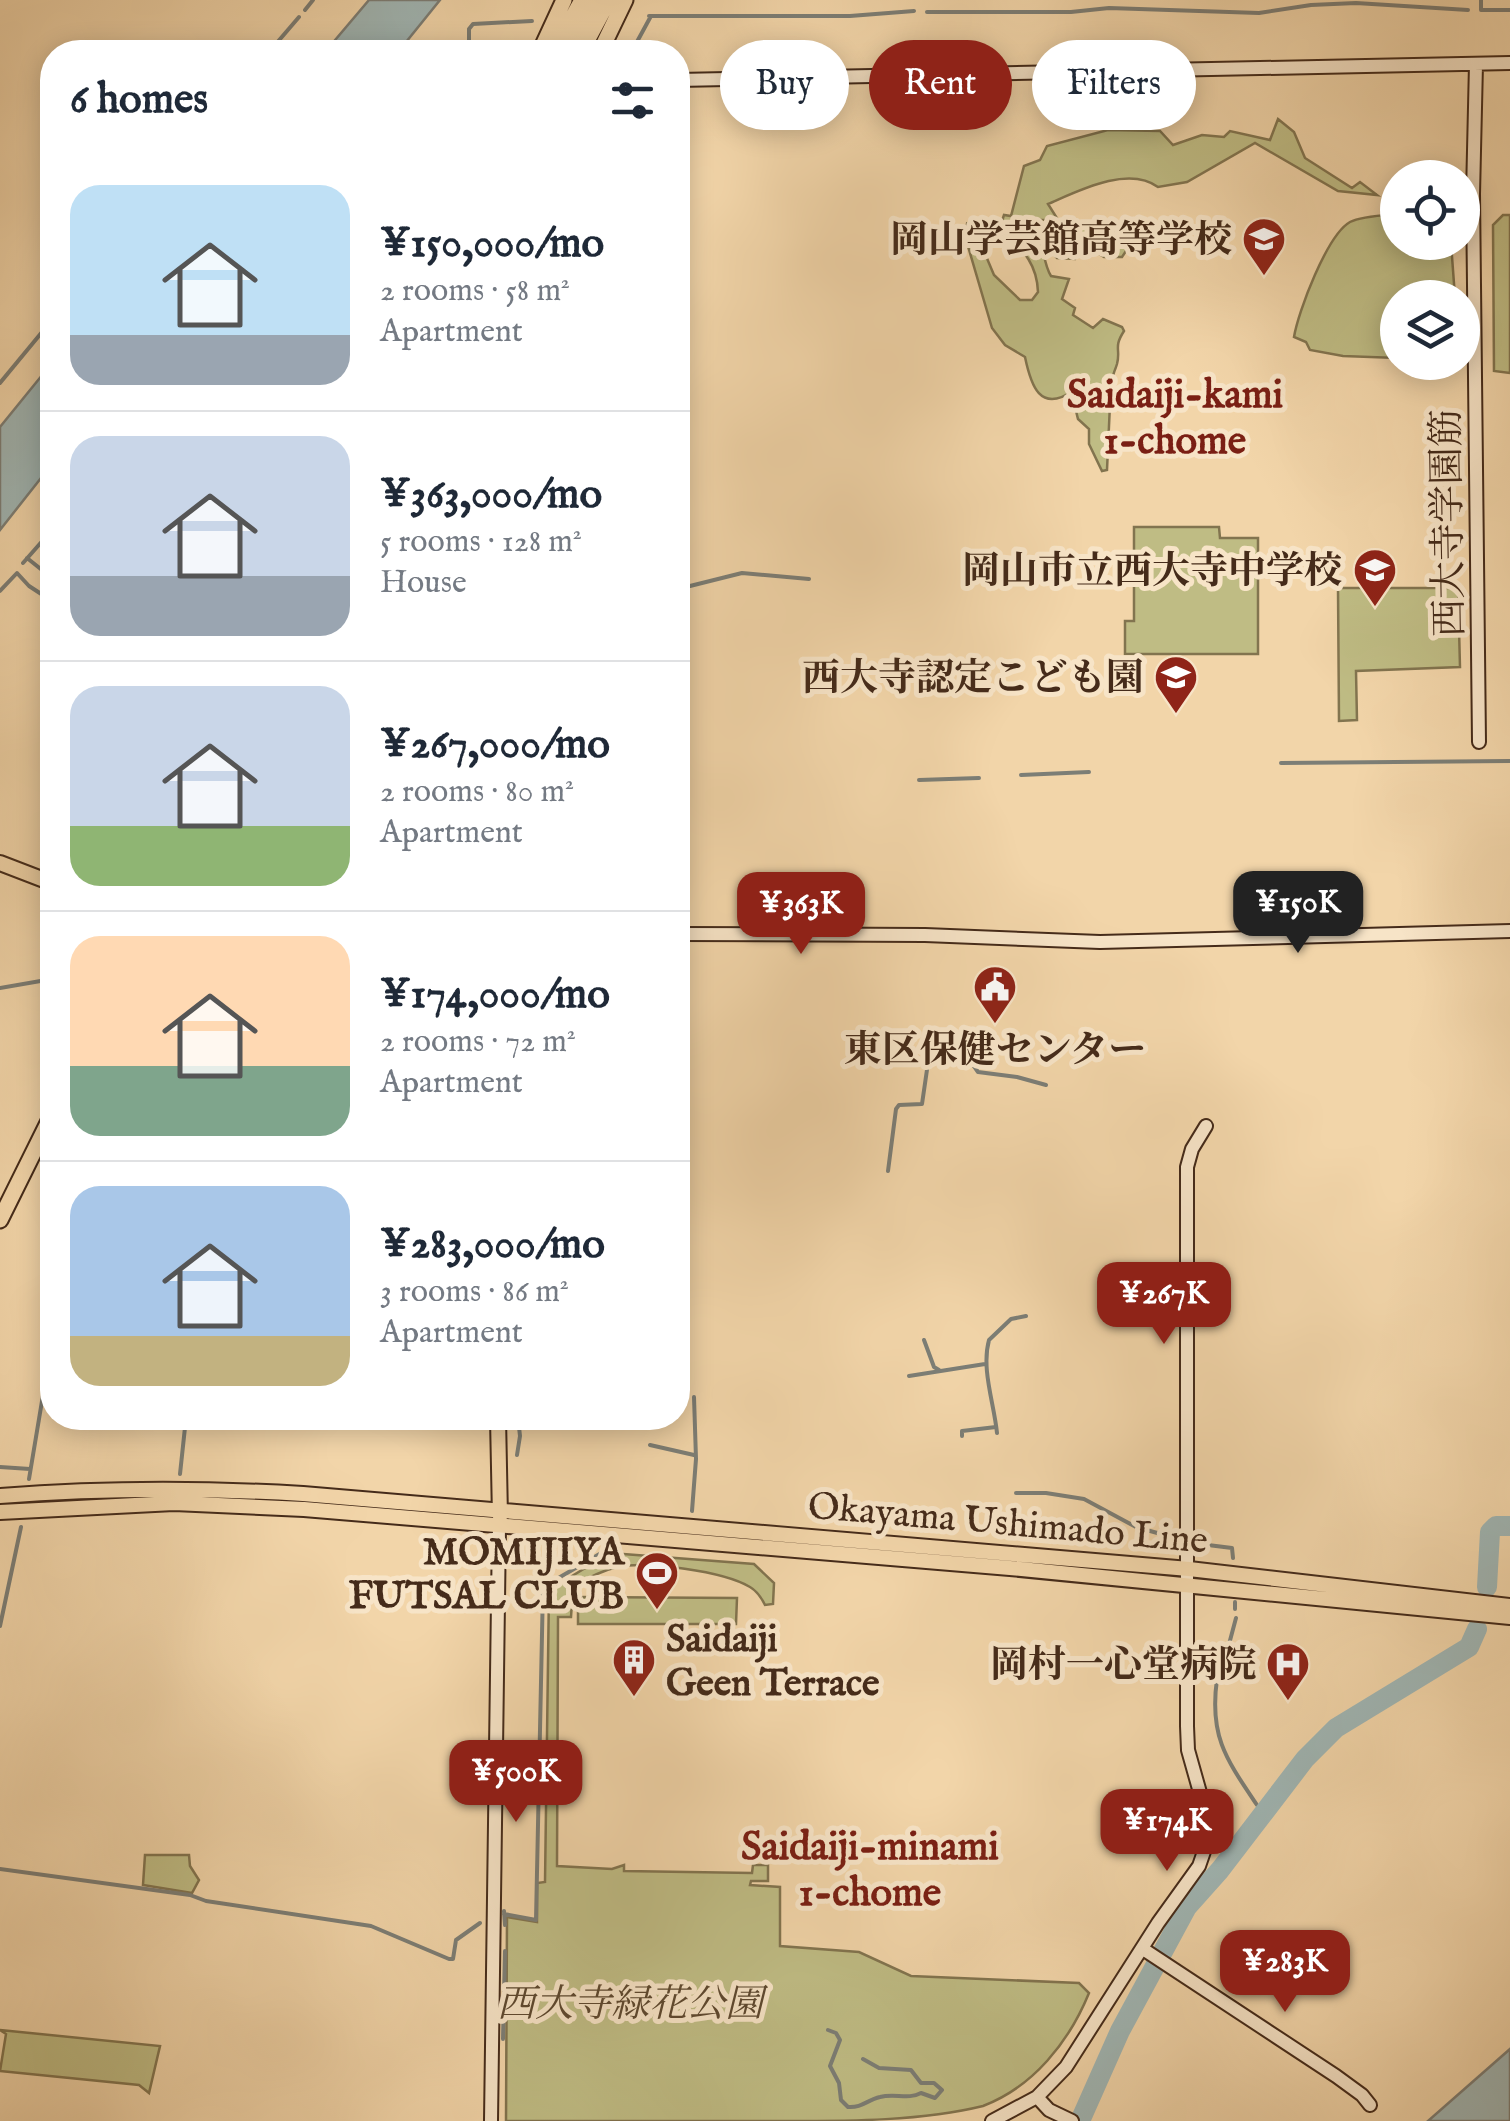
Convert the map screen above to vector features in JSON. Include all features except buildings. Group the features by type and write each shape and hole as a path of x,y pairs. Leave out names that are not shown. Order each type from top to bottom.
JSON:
{"highway":[{"path":"546,40 564,0"},
{"path":"560,40 582,0"},
{"path":"574,40 595,0"},
{"path":"587,40 609,0"},
{"path":"606,40 626,0"},
{"path":"615,40 635,0"},
{"path":"0,1220 40,1139"}],"main road":[{"path":"0,863 40,878"},
{"path":"498,1430 499,1527"},
{"name":"Okayama Ushimado Line","path":"0,1496 95,1490 237,1490 1189,1568 1510,1602"},
{"name":"Okayama Ushimado Line","path":"0,1512 94,1505 192,1504 304,1509 1189,1585 1510,1617"}],"street":[{"path":"690,80 1510,63"},
{"name":"西大寺学園筋","path":"1476,64 1479,742"},
{"path":"690,934 1100,942 1510,931"},
{"path":"992,2121 1037,2097 1066,2067 1147,1951 1199,1866 1209,1837 1208,1820 1188,1750 1186,1203 1188,1159 1206,1126"},
{"path":"490,2121 499,1527"},
{"path":"1147,1951 1336,2076 1370,2105"},
{"path":"1037,2097 1049,2110 1072,2121"}],"green space":[{"path":"1278,119 1294,132 1305,158 1352,188 1360,182 1377,195 1338,191 1255,143 1187,182 1158,187 1146,181 1118,179 1048,204 1065,231 1081,223 1097,232 1125,230 1132,242 1122,257 1104,257 1091,249 1076,252 1075,259 1057,258 1046,246 1055,244 1054,226 1048,220 1035,220 1051,276 1069,279 1062,299 1075,308 1073,315 1093,328 1103,319 1124,331 1111,388 1118,389 1119,396 1130,403 1110,404 1107,470 1102,471 1089,444 1089,429 1078,419 1076,411 1084,395 1073,391 1062,397 1045,398 1030,378 1025,357 1005,345 992,328 965,236 967,224 975,230 994,275 1020,300 1032,300 1038,292 1031,263 1000,227 1004,215 1011,216 1024,166 1040,160 1047,146 1108,130 1160,131 1173,145 1202,135 1224,137 1230,131 1270,140"},
{"path":"1380,215 1380,260 1452,260 1454,280 1380,280 1380,357 1310,350 1306,342 1294,337 1323,258 1350,222"},
{"path":"1503,215 1510,215 1510,373 1494,371 1493,225"},
{"path":"1134,527 1219,527 1220,538 1258,538 1258,654 1125,654 1125,621 1134,621"},
{"path":"1338,588 1458,588 1460,667 1356,671 1357,720 1339,721"},
{"name":"西大寺緑花公園","path":"610,1553 754,1564 774,1583 773,1604 765,1605 755,1590 738,1581 665,1566 617,1567 573,1587 571,1617 558,1617 557,1866 612,1869 624,1865 624,1871 752,1873 753,1865 768,1865 768,1881 751,1881 750,1885 780,1887 780,1946 859,1952 911,1976 1079,1983 1089,1993 1071,2029 1047,2061 1018,2087 983,2106 886,2119 506,2121 507,1917 537,1922 537,1883 545,1882 549,1590"},
{"name":"MOMIJIYA FUTSAL CLUB","path":"578,1597 737,1598 736,1624 578,1624"},
{"path":"145,1855 189,1855 190,1866 199,1880 192,1893 143,1885"},
{"path":"0,2030 160,2046 149,2093 139,2085 0,2071 6,2034"}],"water":[{"path":"369,0 440,0 408,40 335,40"},
{"path":"40,378 40,479 0,530 0,427"},
{"path":"1510,2049 1510,2121 1428,2121"}],"waterway":[{"path":"305,10 313,0"},
{"path":"1481,0 1481,10 1510,10"},
{"path":"927,12 1071,12 1109,8 1259,13 1356,3 1468,10"},
{"path":"649,16 850,16 914,11"},
{"path":"638,40 651,16"},
{"path":"279,40 299,17"},
{"path":"469,40 473,24 532,21"},
{"path":"0,383 40,335"},
{"path":"23,563 40,544"},
{"path":"27,558 40,568"},
{"path":"0,591 17,573 40,593"},
{"path":"690,586 742,573 809,579"},
{"path":"1281,763 1510,761"},
{"path":"1021,775 1089,772"},
{"path":"919,780 979,778"},
{"path":"0,988 40,981"},
{"path":"888,1171 896,1109 899,1105 922,1104 929,1056 969,1059 978,1072 1046,1085"},
{"path":"997,1433 987,1374 989,1340 1011,1319 1026,1316"},
{"path":"924,1340 934,1367 939,1370"},
{"path":"909,1376 985,1364"},
{"path":"692,1511 696,1459 694,1397"},
{"path":"29,1479 40,1413"},
{"path":"962,1436 962,1431 996,1427"},
{"path":"180,1474 185,1430"},
{"path":"517,1455 519,1430"},
{"path":"650,1445 694,1455"},
{"path":"0,1467 30,1469"},
{"path":"1016,1493 1084,1499 1136,1527 1175,1538"},
{"path":"1487,1587 1490,1532 1496,1526 1510,1526"},
{"path":"0,1626 21,1527"},
{"path":"1208,1545 1232,1548 1233,1558"},
{"path":"504,1914 536,1920 543,1587 603,1552"},
{"path":"1235,1602 1235,1609"},
{"path":"1228,1648 1236,1618"},
{"path":"1080,2121 1120,2031 1187,1907 1305,1759 1336,1728 1469,1647 1477,1629"},
{"path":"1217,1679 1216,1716 1222,1746 1257,1805"},
{"path":"0,1869 190,1895 206,1901 371,1926 449,1959 453,1959 456,1940 480,1923"},
{"path":"504,1911 505,1925"},
{"path":"503,2039 505,1951"},
{"path":"828,2030 840,2040 830,2066 839,2083 841,2100 848,2107 886,2096 921,2093 935,2098 942,2090 934,2083 921,2083 911,2070 879,2068 863,2059"}],"place":[{"name":"岡山学芸館高等学校","path":"1264,277"},
{"name":"岡山市立西大寺中学校","path":"1375,608"},
{"name":"西大寺認定こども園","path":"1176,715"},
{"name":"東区保健センター","path":"995,1025"},
{"name":"MOMIJIYA FUTSAL CLUB","path":"657,1611"},
{"name":"Saidaiji Geen Terrace","path":"634,1698"},
{"name":"岡村一心堂病院","path":"1288,1702"}],"district":[{"name":"Saidaiji-kami 1-chome","path":"1175,416"},
{"name":"Saidaiji-minami 1-chome","path":"870,1868"}]}
